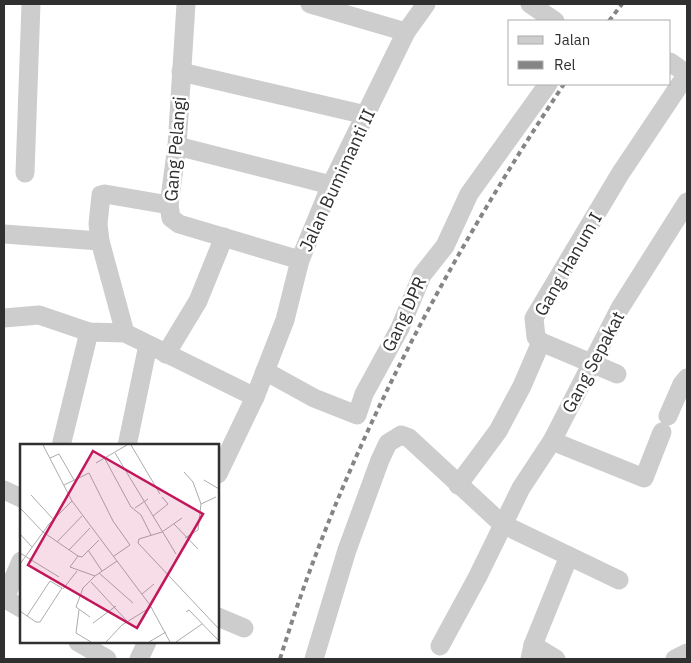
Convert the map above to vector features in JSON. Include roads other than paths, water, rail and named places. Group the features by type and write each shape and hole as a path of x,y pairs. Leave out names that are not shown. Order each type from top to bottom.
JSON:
{"street":[{"path":"25,173 31,4"},
{"name":"Gang Pelangi","path":"186,4 177,146 169,205 174,222 300,260"},
{"path":"310,4 406,32"},
{"name":"Jalan Bumimanti II","path":"219,472 255,397 285,320 300,260 331,185 406,32 426,4"},
{"path":"530,4 554,20"},
{"path":"671,63 687,74"},
{"path":"181,72 366,115"},
{"name":"Gang Hanum I","path":"458,485 498,431 522,386 541,342 536,337 534,318 625,166 687,74"},
{"name":"Gang DPR","path":"265,371 314,398 357,415 364,394 400,328 422,275 445,246 469,194 547,85"},
{"path":"177,146 331,185"},
{"path":"125,333 100,241 98,224 105,195 169,205"},
{"name":"Gang Sepakat","path":"440,646 478,576 521,488 552,441 620,308 687,202"},
{"path":"4,234 100,241"},
{"path":"166,354 198,301 224,237"},
{"path":"4,318 39,314 89,332 125,333 255,397"},
{"path":"61,444 89,332"},
{"path":"541,342 617,374"},
{"path":"127,444 148,344"},
{"path":"552,441 644,478 682,384 687,378"},
{"path":"314,659 347,550 388,443 400,435 409,438 440,465 458,485 478,500 502,524 619,580"},
{"path":"4,490 20,498"},
{"path":"556,659 532,652 570,556"},
{"path":"20,563 4,598 20,607"},
{"path":"219,617 244,628"},
{"path":"80,643 107,659"},
{"path":"139,659 147,643"},
{"path":"675,659 687,653"}],"railway":[{"path":"610,20 622,4"},
{"path":"280,659 305,583 334,508 366,434 401,361 479,220 563,85"}]}
